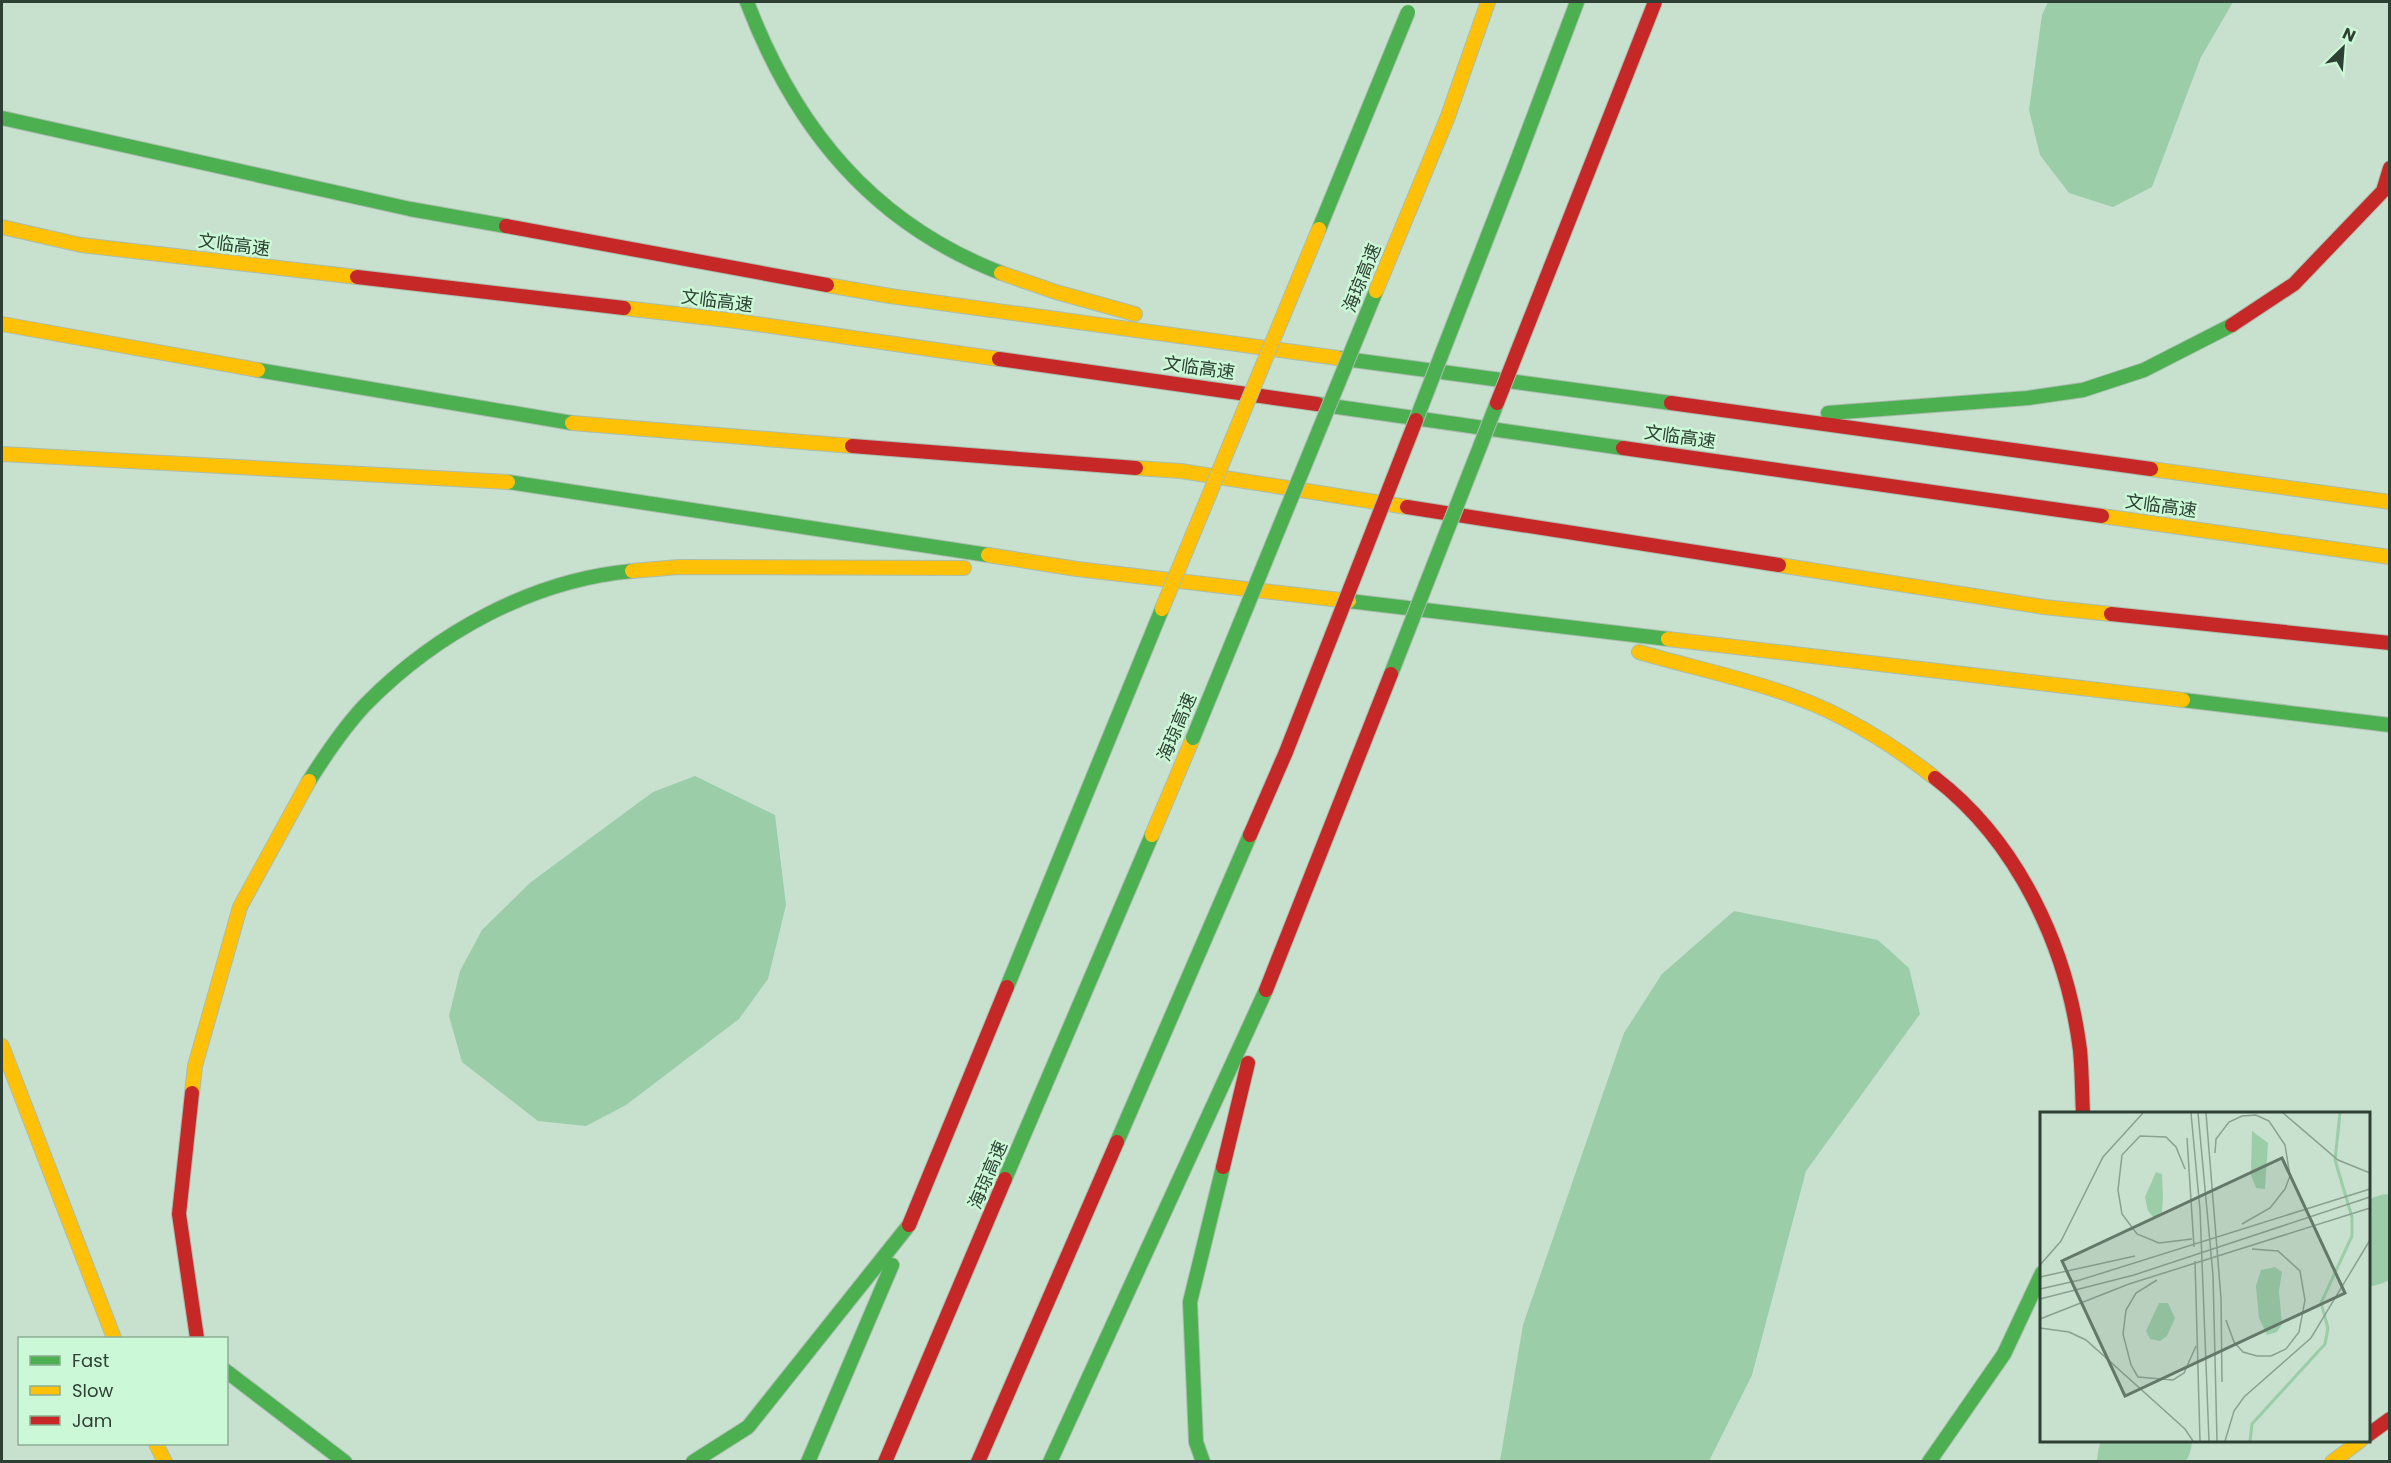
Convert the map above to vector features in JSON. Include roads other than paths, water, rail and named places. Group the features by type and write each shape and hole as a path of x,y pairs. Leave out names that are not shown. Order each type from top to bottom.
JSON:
{"highway":[{"path":"747,2 776,72 801,114 826,146 863,186 936,242 976,263 1019,280 1246,346"},
{"name":"海琼高速","path":"885,1461 1193,738 1447,119 1488,2"},
{"path":"978,1461 1286,752 1577,2"},
{"path":"1050,1461 1266,990 1655,2"},
{"path":"808,1461 909,1225 1410,5"},
{"path":"2,118 445,216 890,296 1764,418 2390,502"},
{"path":"1764,418 2028,398 2083,390 2144,370 2224,330 2294,284 2383,191 2390,168"},
{"name":"文临高速","path":"2,227 81,245 736,321 2390,556"},
{"path":"2,324 581,425 1181,471 2044,607 2390,643"},
{"path":"2,454 505,482 1077,569 2390,725"},
{"path":"197,1337 179,1214 195,1066 240,907 307,784 334,742 365,705 401,671 440,642 483,616 520,600 578,580 628,571 679,567 1077,569"},
{"path":"1551,625 1793,698 1842,717 1887,742 1968,808 2001,846 2028,888 2051,933 2068,981 2079,1030 2083,1112"},
{"path":"1203,1461 1196,1442 1190,1302 1266,990"},
{"path":"2,1046 114,1337"},
{"path":"693,1461 748,1427 909,1225"},
{"path":"1929,1461 2004,1354 2040,1277"},
{"path":"228,1373 345,1461"},
{"path":"2370,1434 2390,1419"},
{"path":"2332,1461 2358,1442"},
{"path":"157,1445 165,1461"}],"waterway":[{"path":"2370,1246 2390,1233"},
{"path":"2136,1462 2137,1456 2151,1442"}]}
